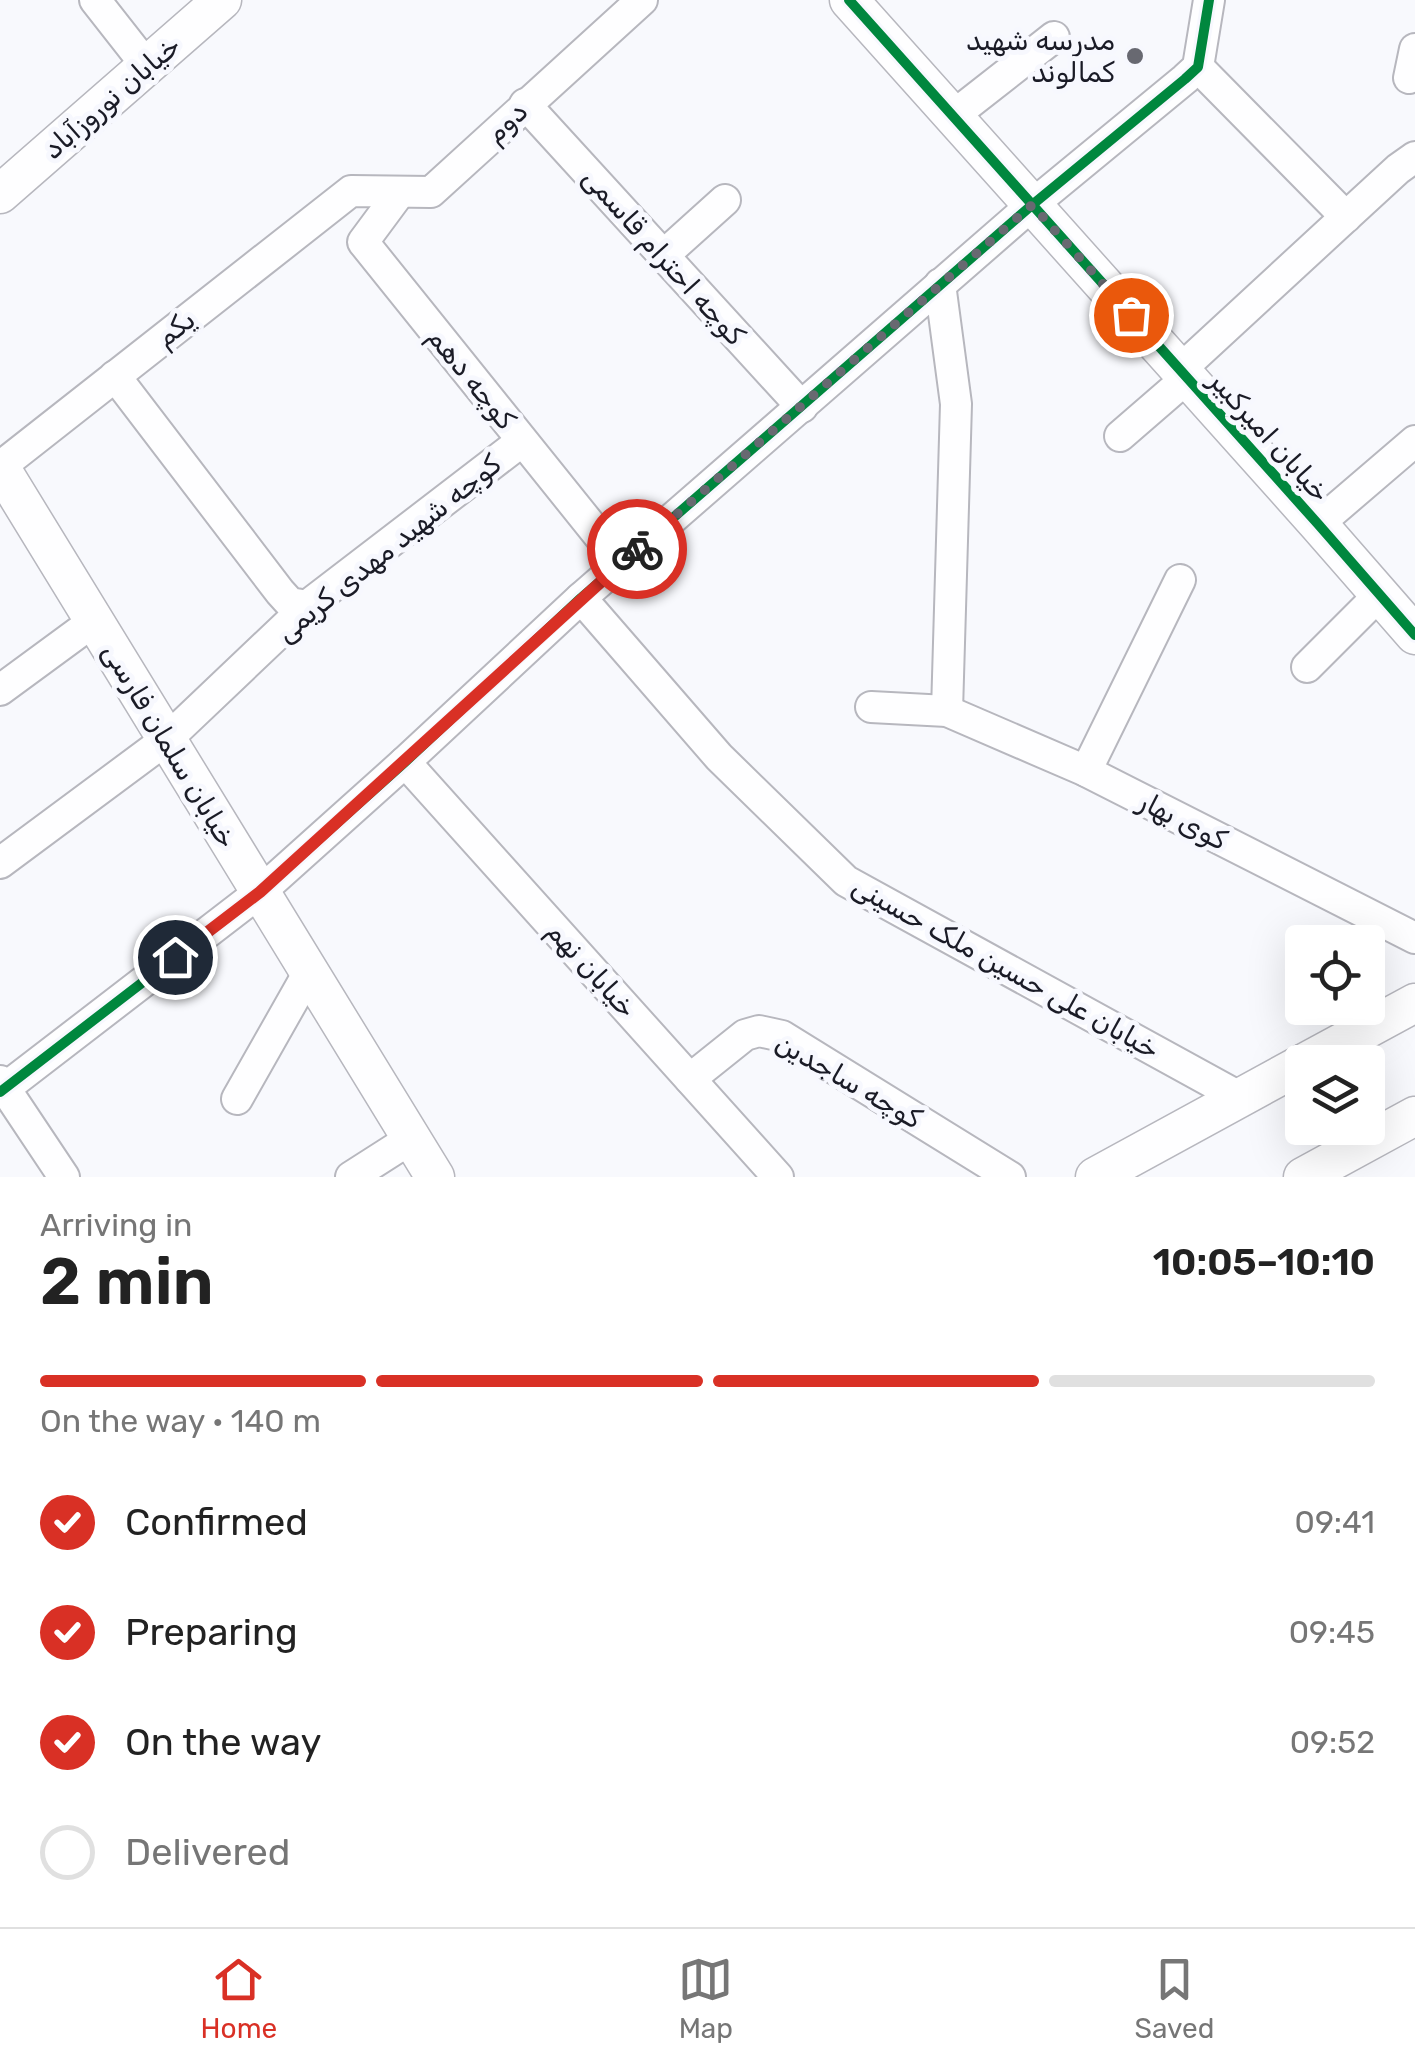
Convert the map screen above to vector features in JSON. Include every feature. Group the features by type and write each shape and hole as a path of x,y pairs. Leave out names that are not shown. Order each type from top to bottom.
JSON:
{"street":[{"path":"95,0 146,65"},
{"name":"خیابان نوروزآباد","path":"0,194 222,0"},
{"name":"دوم","path":"351,190 431,192 642,0"},
{"name":"خیابان امیرکبیر","path":"848,0 1415,635"},
{"path":"64,1177 2,1087 260,892 581,598 940,284 1198,67 1210,0"},
{"path":"953,116 1054,37"},
{"path":"1198,67 1346,217"},
{"name":"کوچه احترام قاسمی","path":"525,104 802,408"},
{"path":"1120,436 1346,217 1415,157"},
{"name":"یکم","path":"0,467 351,190"},
{"name":"کوچه دهم","path":"400,192 363,242 621,563"},
{"path":"664,256 725,200"},
{"path":"940,284 956,404 947,710"},
{"path":"115,376 280,592 290,602 307,606"},
{"name":"کوچه شهید مهدی کریمی","path":"0,863 167,738 307,606 522,441"},
{"path":"1318,524 1415,442"},
{"name":"خیابان سلمان فارسی","path":"0,467 436,1177"},
{"path":"1086,771 1180,580"},
{"path":"1307,666 1378,596"},
{"name":"خیابان علی حسین ملک حسینی","path":"581,598 718,756 846,881 1242,1098"},
{"path":"0,690 94,620"},
{"name":"کوی بهار","path":"871,707 947,710 1086,771 1415,938"},
{"name":"خیابان نهم","path":"405,762 778,1177"},
{"path":"237,1099 309,972"},
{"path":"1337,1045 1415,1003"},
{"name":"کوچه ساجدین","path":"690,1079 745,1036 759,1031 782,1036 1010,1177"},
{"path":"1095,1177 1285,1074"},
{"path":"1303,1177 1415,1116"},
{"path":"350,1177 412,1138"}],"cycle path":[{"path":"849,0 1415,635"},
{"path":"0,1092 260,892 581,598 1032,205 1185,79 1198,67 1209,0"}],"way so far":[{"path":"637,549 1032,205 1131,315"}],"place":[{"name":"مدرسه شهید کمالوند","path":"1135,56"}],"route":[{"path":"175,957 260,892 637,549"}]}
